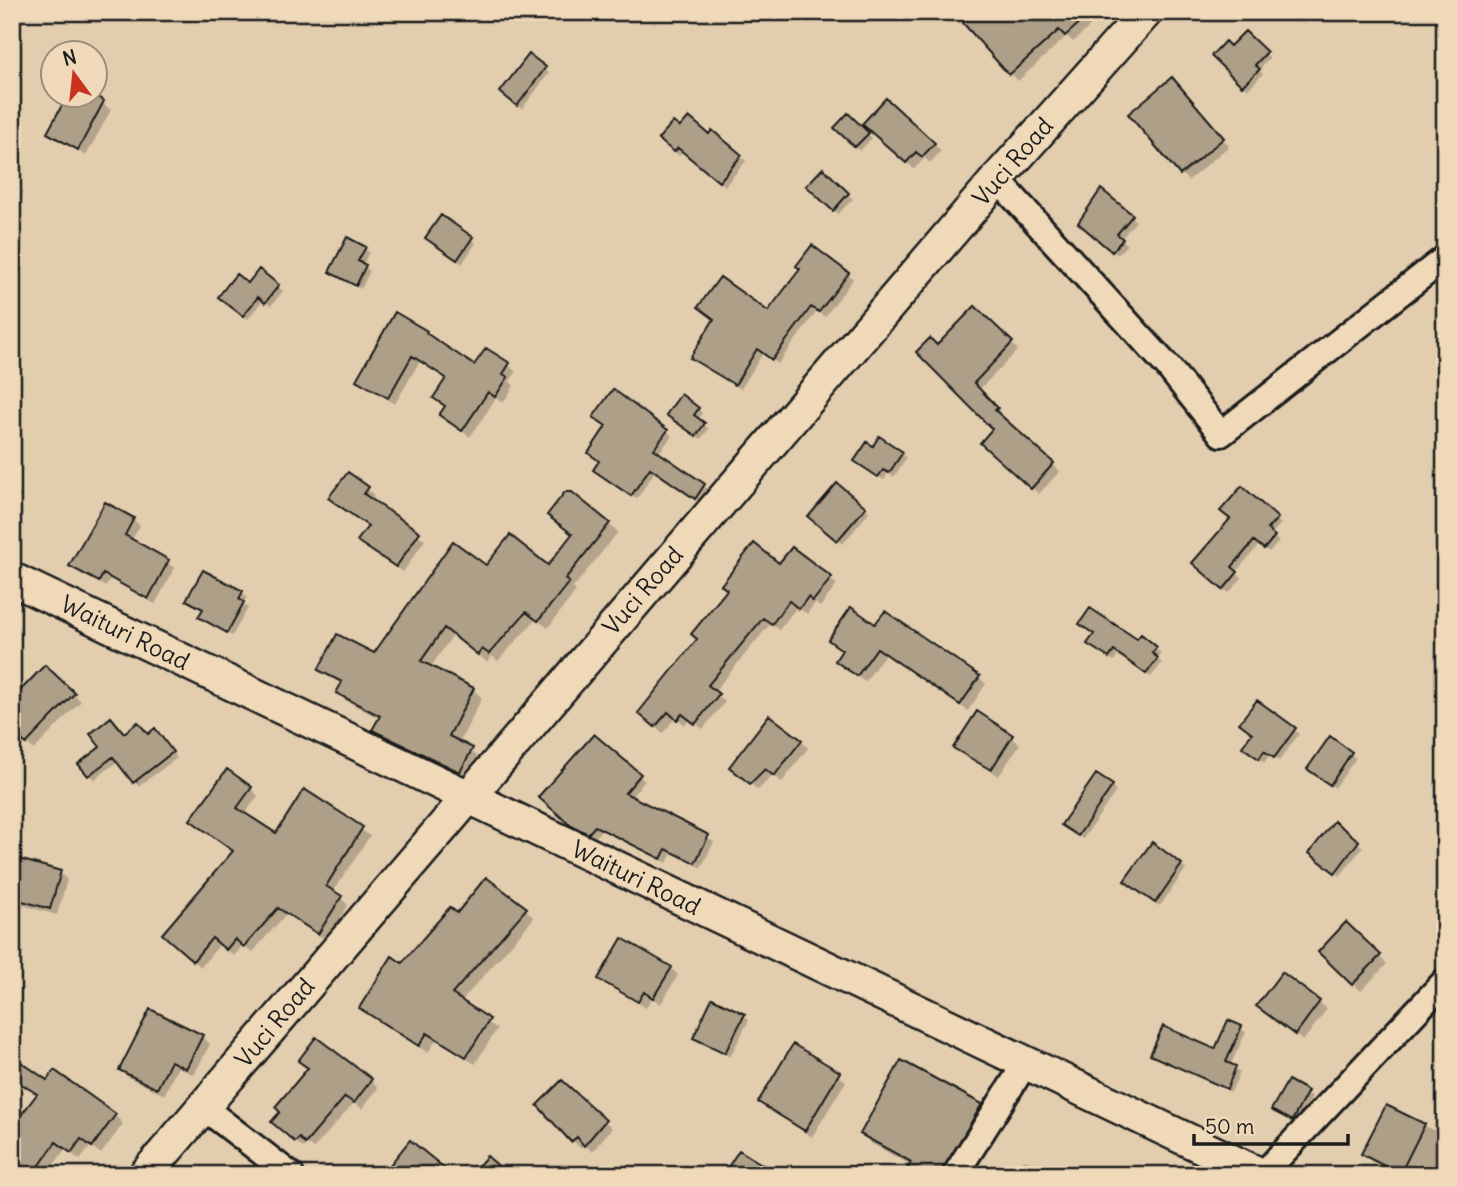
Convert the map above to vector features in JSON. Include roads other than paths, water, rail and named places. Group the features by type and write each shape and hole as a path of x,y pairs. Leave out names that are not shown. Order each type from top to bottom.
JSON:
{"main road":[{"name":"Vuci Road","path":"145,1175 997,179 1146,12"},
{"name":"Waituri Road","path":"12,579 1262,1175"}],"street":[{"path":"997,179 1168,368 1221,434 1445,257"},
{"path":"1262,1175 1445,981"},
{"path":"955,1175 1025,1064"},
{"path":"203,1107 291,1175"}]}
